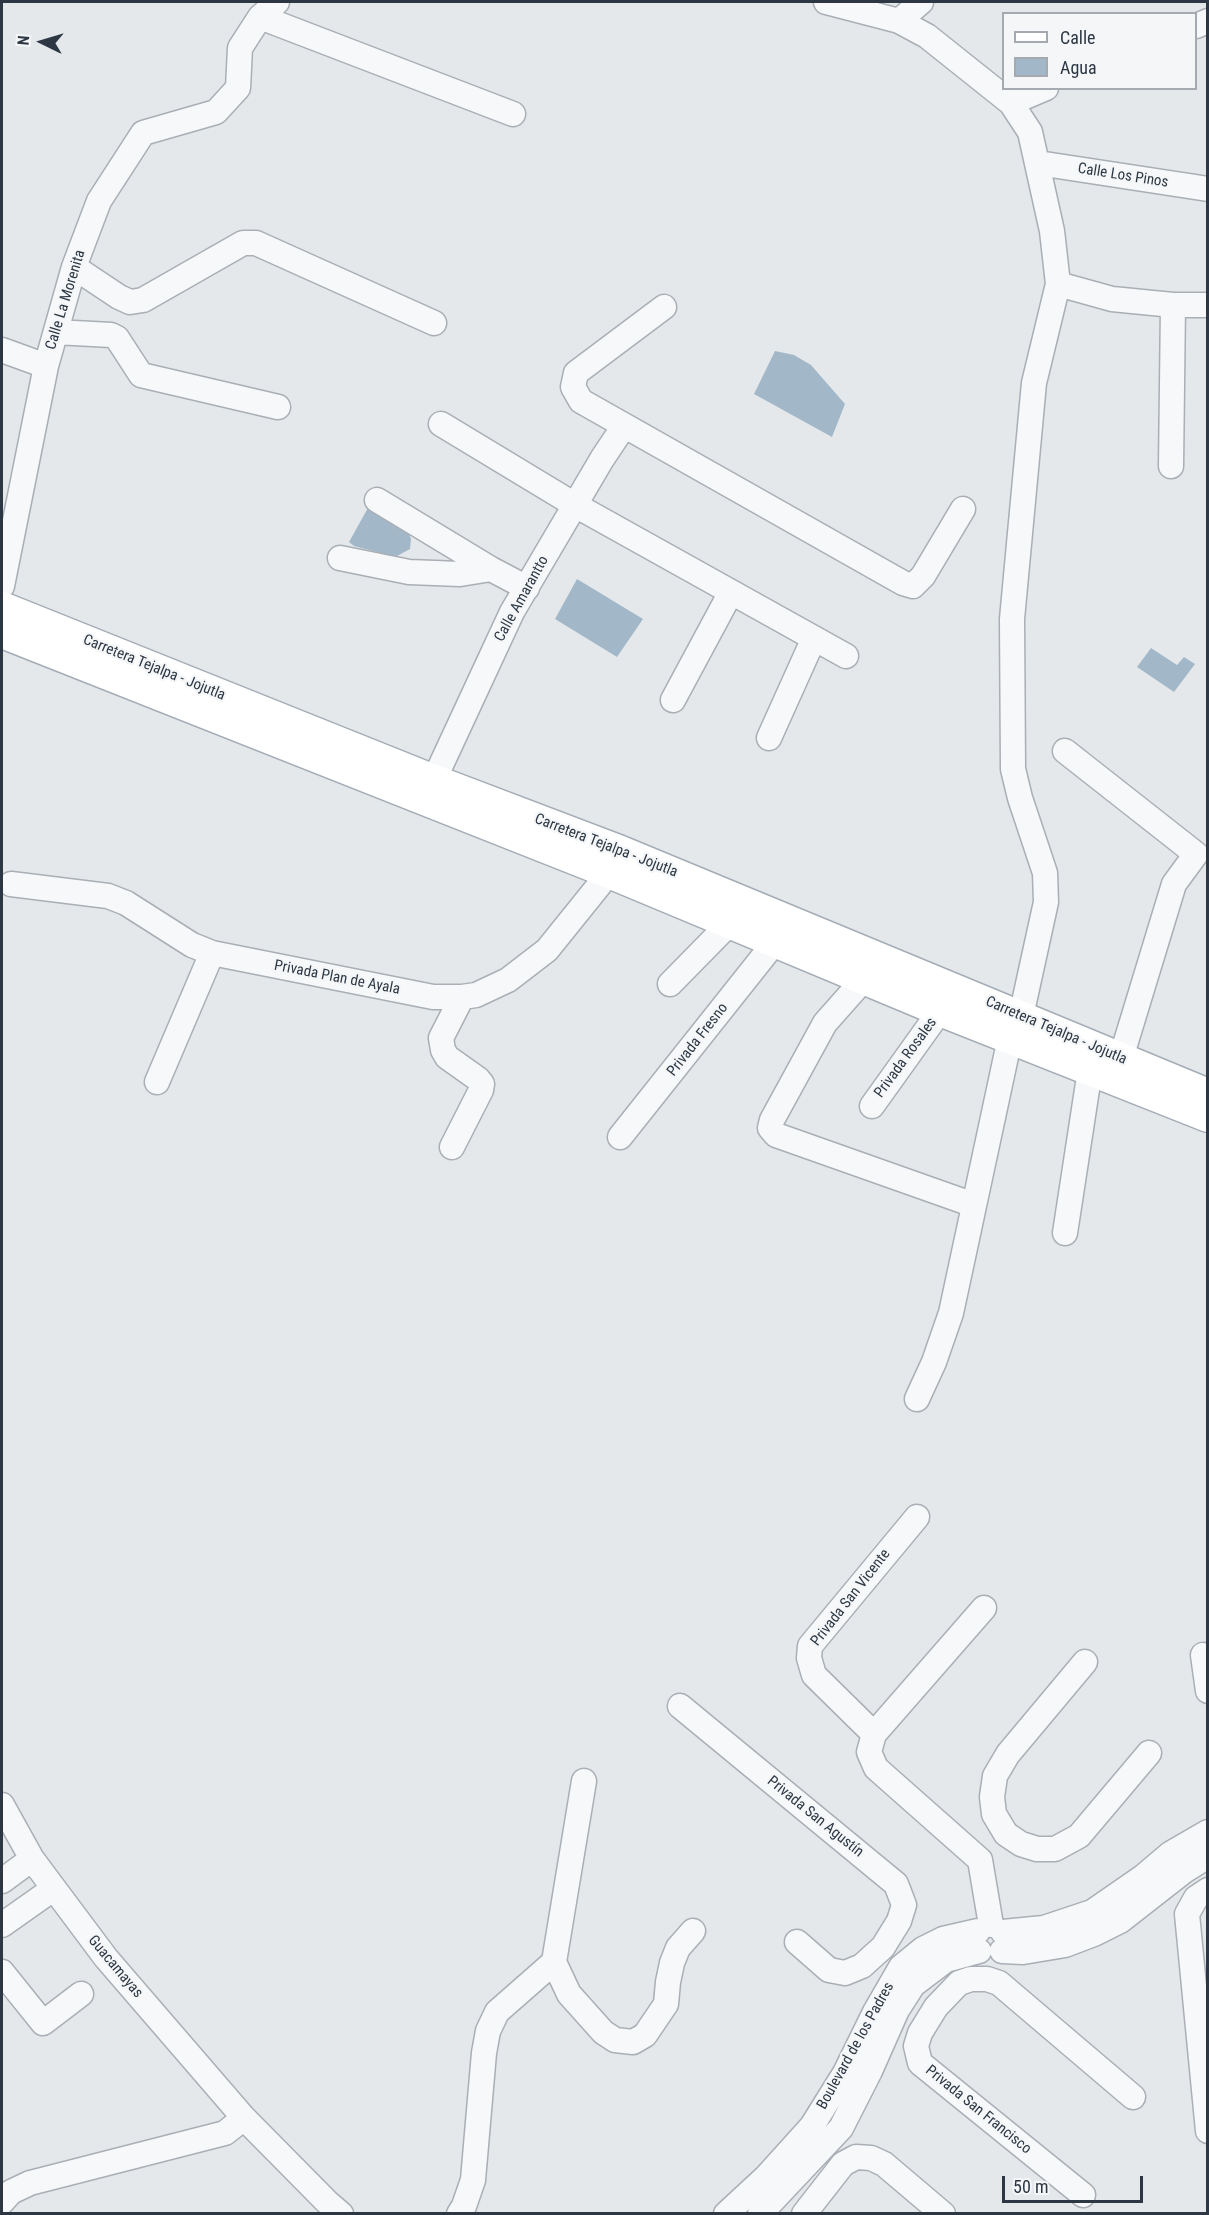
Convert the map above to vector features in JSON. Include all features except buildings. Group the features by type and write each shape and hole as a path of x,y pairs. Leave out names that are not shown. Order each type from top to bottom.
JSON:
{"main road":[{"name":"Carretera Tejalpa - Jojutla","path":"2,607 434,780 621,851 754,927 864,979 940,1011 1015,1027 1121,1058 1208,1094"},
{"name":"Carretera Tejalpa - Jojutla","path":"2,633 609,873 1015,1027 1090,1070 1208,1117"}],"street":[{"path":"826,2 899,21 927,36 1011,103 1030,132 1052,231 1058,284 1034,383 1012,619 1012,769 1044,873 1046,902 1015,1027 951,1313 934,1362 917,1399"},
{"path":"899,21 921,2"},
{"path":"268,9 513,114"},
{"name":"Calle La Morenita","path":"2,586 46,366 74,267 99,201 143,133 216,112 238,87 240,48 268,9"},
{"path":"1011,103 1041,90"},
{"name":"Calle Los Pinos","path":"1038,163 1208,189"},
{"path":"74,267 130,302 143,300 243,243 256,243 434,323"},
{"path":"1058,284 1112,299 1173,305 1208,305"},
{"path":"1171,466 1173,305"},
{"path":"664,308 576,373 573,387 581,401 903,583 913,586 922,576 963,510"},
{"path":"56,332 111,335 117,338 141,375 278,406"},
{"path":"2,350 46,366"},
{"path":"441,424 575,505 846,656"},
{"name":"Calle Amarantto","path":"434,780 512,612 624,426"},
{"path":"377,500 491,569 527,588"},
{"path":"340,558 409,572 460,574 491,569"},
{"path":"673,700 731,592"},
{"path":"769,738 814,638"},
{"path":"1065,751 1202,853 1174,884 1121,1058"},
{"name":"Privada Plan de Ayala","path":"11,885 108,896 126,903 192,945 212,953 433,997 462,997 476,995 508,980 546,950 609,873"},
{"path":"670,984 721,932 754,927"},
{"name":"Privada Fresno","path":"620,1137 754,927"},
{"path":"157,1082 212,953"},
{"path":"864,979 825,1023 772,1120 770,1128 776,1135 974,1205"},
{"path":"452,1147 482,1084 447,1057 443,1050 441,1038 462,997"},
{"name":"Privada Rosales","path":"872,1106 940,1011"},
{"path":"1065,1233 1090,1070"},
{"name":"Privada San Vicente","path":"874,1734 814,1675 809,1658 810,1646 917,1517"},
{"path":"984,1608 874,1734 869,1752 876,1768 980,1860 991,1938"},
{"path":"1203,1654 1208,1691"},
{"path":"1085,1662 1008,1754 995,1776 992,1797 993,1814 1006,1834 1021,1844 1037,1849 1055,1849 1079,1836 1149,1754"},
{"name":"Privada San Agustín","path":"680,1706 896,1884 904,1905 900,1922 884,1947 862,1966 845,1972 830,1970 797,1942"},
{"path":"584,1781 554,1962 569,1994 603,2032 615,2040 633,2042 645,2035 666,2004 672,1963 678,1948 693,1932"},
{"name":"Guacamayas","path":"2,1805 32,1859 106,1958 244,2118 328,2210"},
{"name":"Boulevard de los Padres","path":"726,2214 795,2162 814,2155 841,2128 897,2010 907,1976 991,1938 1044,1928 1092,1912 1144,1876 1170,1854 1208,1832"},
{"path":"980,1860 994,1849 1006,1834"},
{"name":"Boulevard de los Padres","path":"991,1938 1023,1952 1065,1945 1120,1921 1184,1870 1208,1856"},
{"path":"2,1881 32,1859"},
{"path":"2,1925 53,1889"},
{"path":"1208,1890 1196,1899 1187,1914 1208,2131"},
{"path":"884,1947 936,2007"},
{"path":"459,2214 473,2180 488,2031 497,2012 554,1962"},
{"path":"2,1972 44,2023 81,1994"},
{"name":"Privada San Francisco","path":"1083,2195 920,2063 916,2046 920,2032 936,2007 959,1983 971,1979 987,1979 999,1983 1133,2097"},
{"path":"2,2202 11,2192 30,2183 225,2133 244,2118"},
{"path":"804,2214 843,2164 856,2157 871,2158 884,2164 943,2214"},
{"path":"795,2162 824,2186"},
{"name":"Boulevard de los Padres","path":"760,2214 795,2162"}],"water":[{"path":"775,351 794,355 811,365 845,404 832,437 754,394"},
{"path":"369,506 386,516 389,521 408,531 411,539 410,549 397,556 388,555 354,546 349,542"},
{"path":"577,579 643,619 617,657 555,619"},
{"path":"1151,648 1177,665 1184,657 1195,664 1174,692 1137,667"}]}
